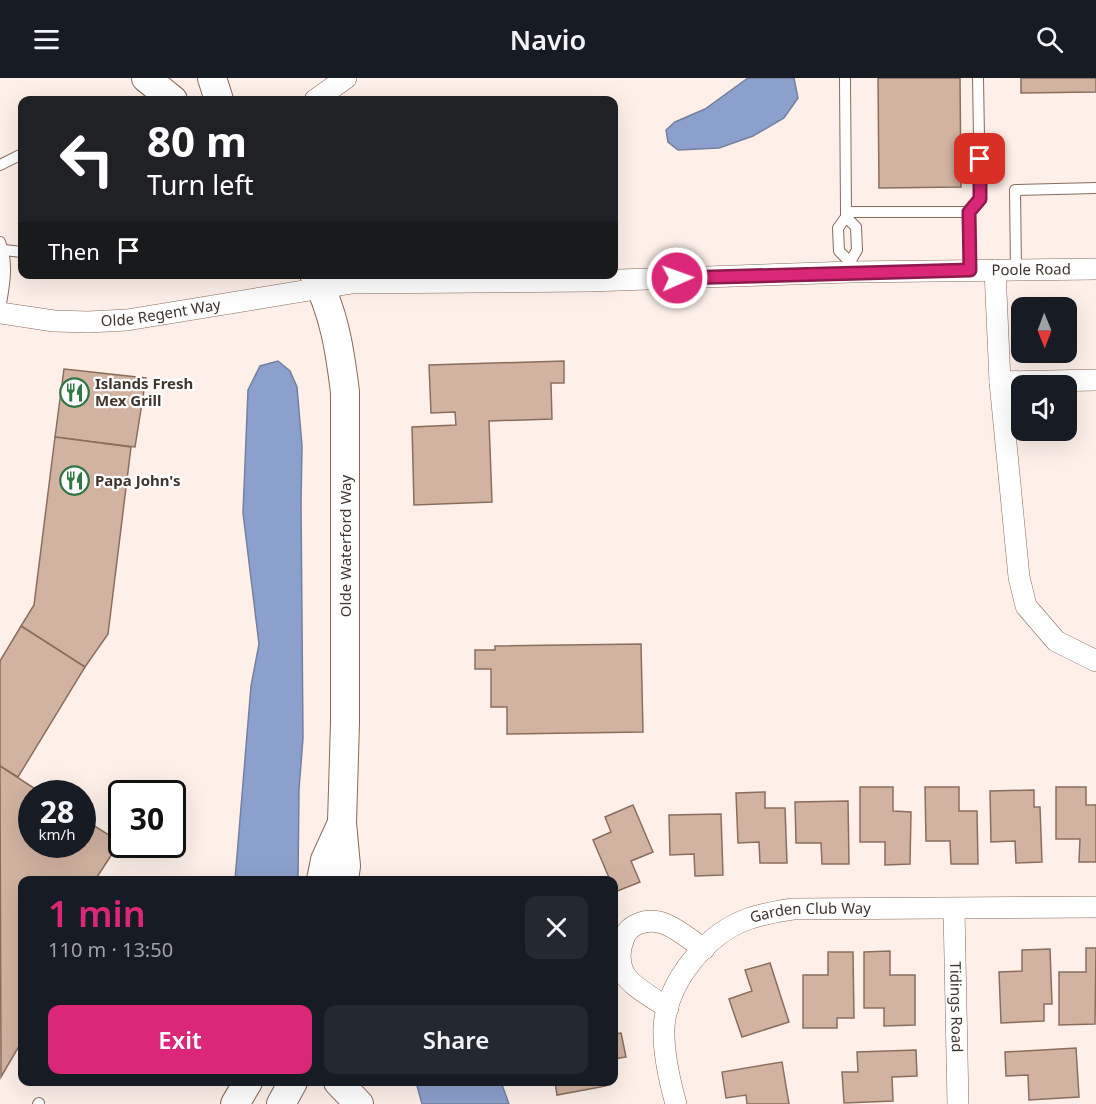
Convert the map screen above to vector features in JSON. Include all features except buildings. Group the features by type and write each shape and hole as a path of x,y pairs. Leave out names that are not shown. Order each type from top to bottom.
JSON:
{"street":[{"path":"146,78 168,96"},
{"path":"212,78 218,96"},
{"path":"321,96 346,78"},
{"name":"Poole Road","path":"677,278 850,267 970,270 1096,268"},
{"path":"995,270 1000,382 1019,576 1026,606 1056,641 1096,661"},
{"name":"Olde Regent Way","path":"618,279 677,278"},
{"name":"Olde Regent Way","path":"0,311 54,321 128,321 317,281 361,283 614,279"},
{"name":"Olde Waterford Way","path":"317,281 332,315 345,392 345,733 342,823 346,866 345,876"},
{"path":"1000,382 1096,380"},
{"name":"Olde Waterford Way","path":"322,876 325,860 342,823"},
{"name":"Garden Club Way","path":"676,1104 664,1043 664,1024 675,987 686,968 704,949 723,933 746,920 793,909 1096,907"},
{"name":"Tidings Road","path":"954,909 958,1104"},
{"path":"668,1008 629,980 623,972 620,953 626,933 643,921 665,922 704,949"},
{"path":"235,1104 246,1086"},
{"path":"281,1104 291,1086"},
{"path":"342,1086 358,1104"},
{"path":"369,1086 375,1104"}],"lane":[{"path":"845,78 846,215 838,228 839,251 850,267"},
{"path":"970,270 969,212 980,199 978,78"},
{"path":"0,165 18,156"},
{"path":"1016,270 1015,190 1096,188"},
{"path":"846,215 969,212"},
{"path":"846,215 856,227 857,250 850,267"},
{"path":"0,311 5,282 2,246 18,251"}],"water":[{"path":"748,78 794,78 798,98 784,118 753,136 719,148 678,150 668,142 666,130 675,122 705,109"},
{"path":"278,361 290,371 297,387 302,446 303,738 299,789 298,876 235,876 251,686 259,644 243,513 248,390 260,366"},
{"path":"417,1086 502,1086 509,1104 422,1104"}],"place":[{"name":"Islands Fresh Mex Grill","path":"74,393"},
{"name":"Papa John's","path":"74,481"}],"route":[{"path":"677,278 970,270 969,212 980,199 980,159"}]}
